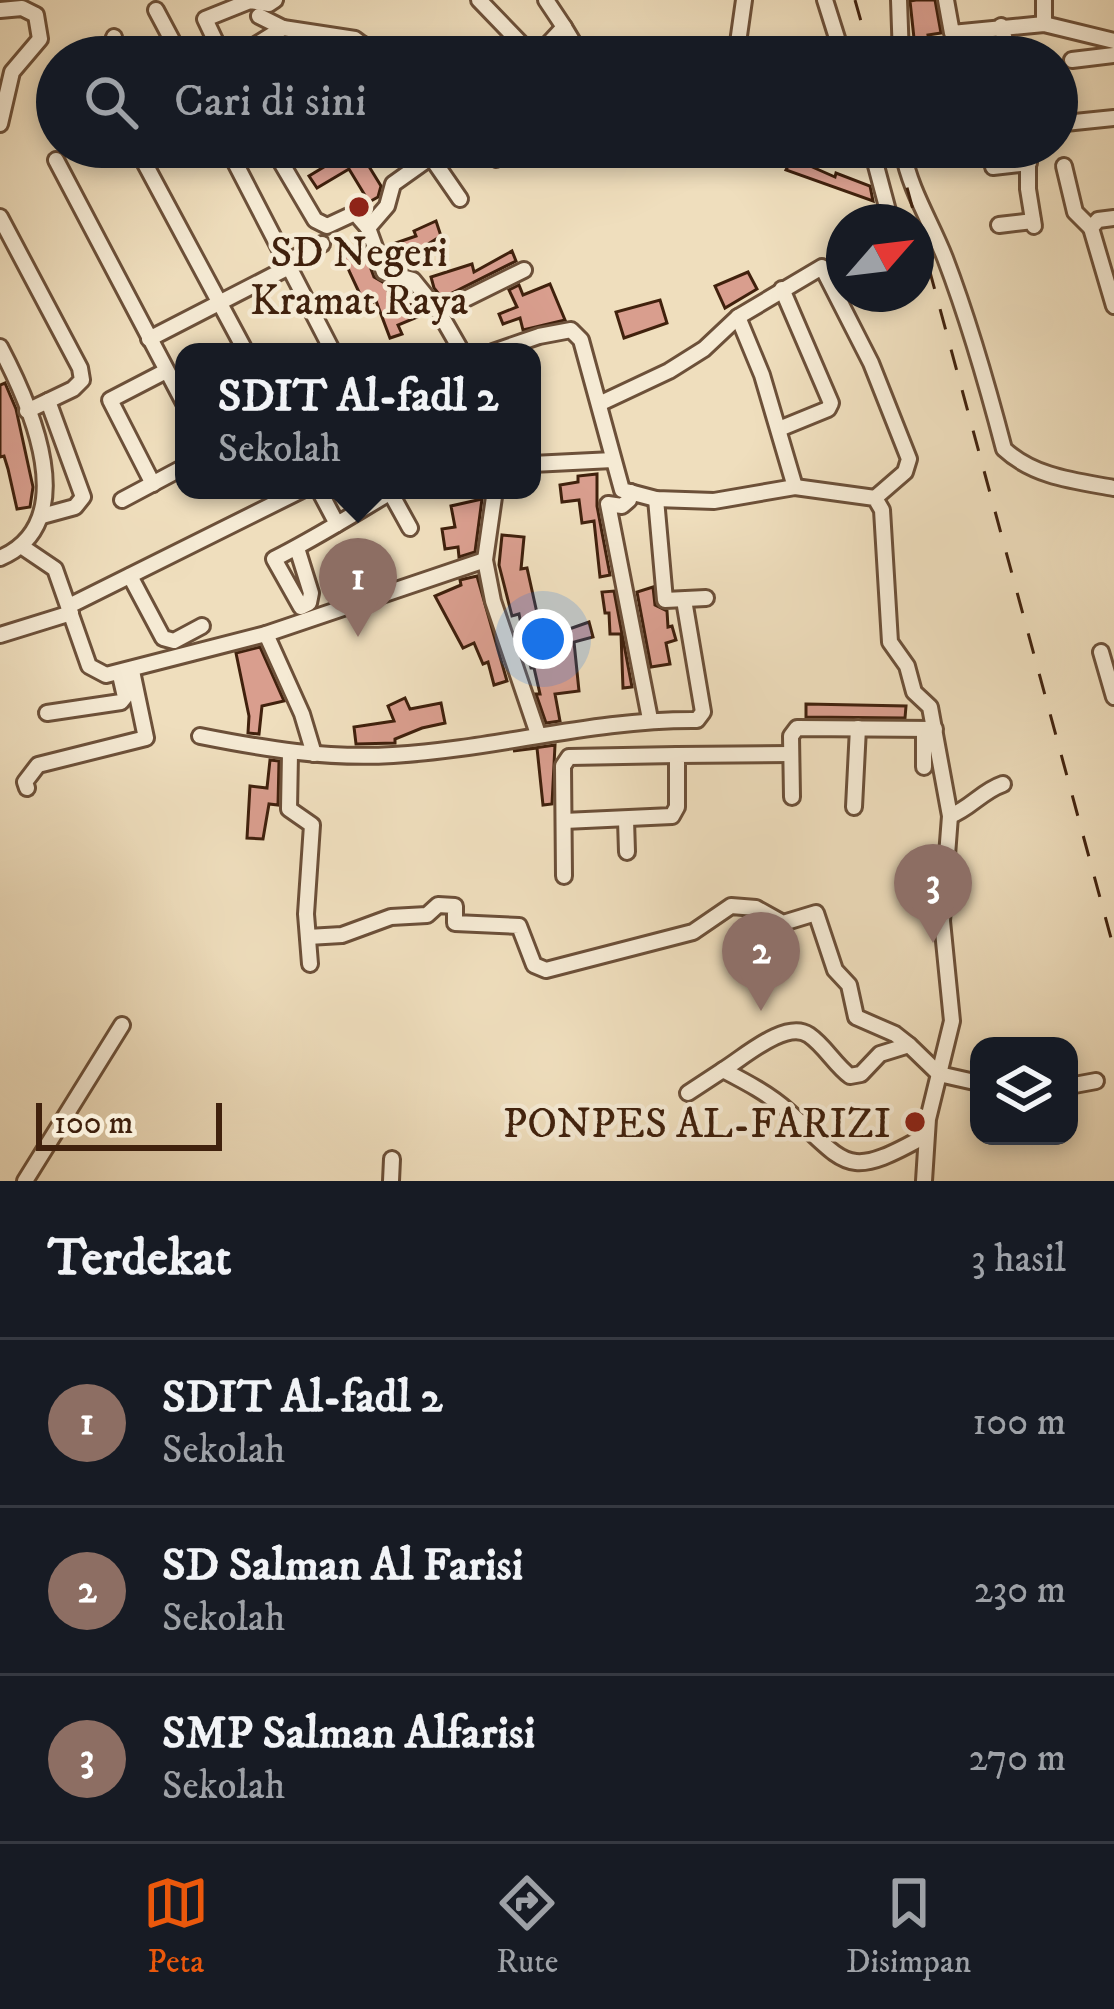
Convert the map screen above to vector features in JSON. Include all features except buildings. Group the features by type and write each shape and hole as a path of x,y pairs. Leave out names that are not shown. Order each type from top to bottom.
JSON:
{"street":[{"path":"213,36 205,20 250,1 269,4 275,0"},
{"path":"478,0 491,6 517,36"},
{"path":"546,0 569,36"},
{"path":"739,36 744,0"},
{"path":"826,0 837,36"},
{"path":"899,0 900,36"},
{"path":"946,0 952,33 1044,24 1114,41"},
{"path":"1044,0 1044,24"},
{"path":"0,10 22,8 36,15 40,36"},
{"path":"156,10 170,36"},
{"path":"259,16 283,28 336,36"},
{"path":"1001,26 1004,36"},
{"path":"555,36 564,27"},
{"path":"270,36 283,28"},
{"path":"0,124 12,72 36,43"},
{"path":"1078,59 1114,56"},
{"path":"1078,122 1114,118"},
{"path":"60,168 175,387"},
{"path":"147,168 241,343"},
{"path":"238,168 328,343"},
{"path":"285,168 316,220 327,226 356,213 368,228 384,272 413,280 457,343"},
{"path":"368,228 387,206 393,184 416,168"},
{"path":"439,168 460,199"},
{"path":"877,168 886,204"},
{"path":"906,168 972,329 1004,449 1017,461 1058,478 1114,488"},
{"path":"999,226 1034,224 1030,168"},
{"path":"1065,168 1076,212 1091,229 1114,306"},
{"path":"0,217 80,368 82,380 74,389 27,411"},
{"path":"1091,229 1095,222 1114,218"},
{"path":"149,339 322,244"},
{"path":"519,343 572,331 580,340 622,490 656,499 714,501 800,488 875,498 905,472 909,459 871,364 824,268 738,317 686,360 601,403"},
{"path":"439,312 524,271"},
{"path":"779,429 831,404 782,289"},
{"path":"738,317 800,488"},
{"path":"0,346 27,411 47,481 41,517 24,548 0,558"},
{"path":"153,484 110,400 166,371"},
{"path":"41,517 75,507 83,497 48,401"},
{"path":"541,464 614,460"},
{"path":"798,468 800,488"},
{"path":"122,500 175,472"},
{"path":"631,492 622,506 608,504 650,719"},
{"path":"875,498 882,510 890,642 907,666 914,692 930,707 924,767"},
{"path":"0,635 71,609 104,586 284,499"},
{"path":"324,499 337,524"},
{"path":"297,548 377,499"},
{"path":"394,499 410,528"},
{"path":"494,499 485,560 493,601 538,734"},
{"path":"656,499 665,598 668,602 706,598"},
{"path":"24,548 55,569 89,666 106,675 266,634 485,560"},
{"path":"126,578 163,638 174,640 202,626"},
{"path":"200,736 290,754 398,755 650,719 698,719 703,712 684,599"},
{"path":"266,634 302,714 314,754"},
{"path":"1101,652 1114,697"},
{"path":"47,712 121,702 126,673"},
{"path":"27,788 25,782 38,765 146,738 126,673"},
{"path":"792,797 791,736 797,728 929,729"},
{"path":"854,807 858,728"},
{"path":"924,1181 926,1136 952,1021 942,921 950,815 929,729"},
{"path":"290,754 289,809 312,825 305,914 310,964"},
{"path":"564,875 563,766 568,757 791,754"},
{"path":"564,821 672,816 677,755"},
{"path":"950,815 1003,784"},
{"path":"626,820 627,852"},
{"path":"308,937 342,934 391,917 427,915 438,905 455,905 454,923 519,926 534,965 546,970 693,932 731,906 756,908 782,922 816,913 836,970 849,985 856,1017 895,1034 939,1074 970,1082"},
{"path":"25,1181 122,1025"},
{"path":"688,1093 779,1036 798,1030 808,1034 850,1076 861,1074 880,1054 909,1045"},
{"path":"723,1070 769,1096 822,1148 848,1163 882,1160 926,1136"},
{"path":"1078,1084 1096,1081"},
{"path":"391,1181 392,1159"}],"railway":[{"path":"855,0 865,36"},
{"path":"902,168 1114,949"}],"place":[{"name":"SD Negeri Kramat Raya","path":"359,207"},
{"name":"SDIT Al-fadl 2","path":"358,637"},
{"name":"SMP Salman Alfarisi","path":"933,943"},
{"name":"SD Salman Al Farisi","path":"761,1011"},
{"name":"PONPES AL-FARIZI","path":"915,1122"}]}
